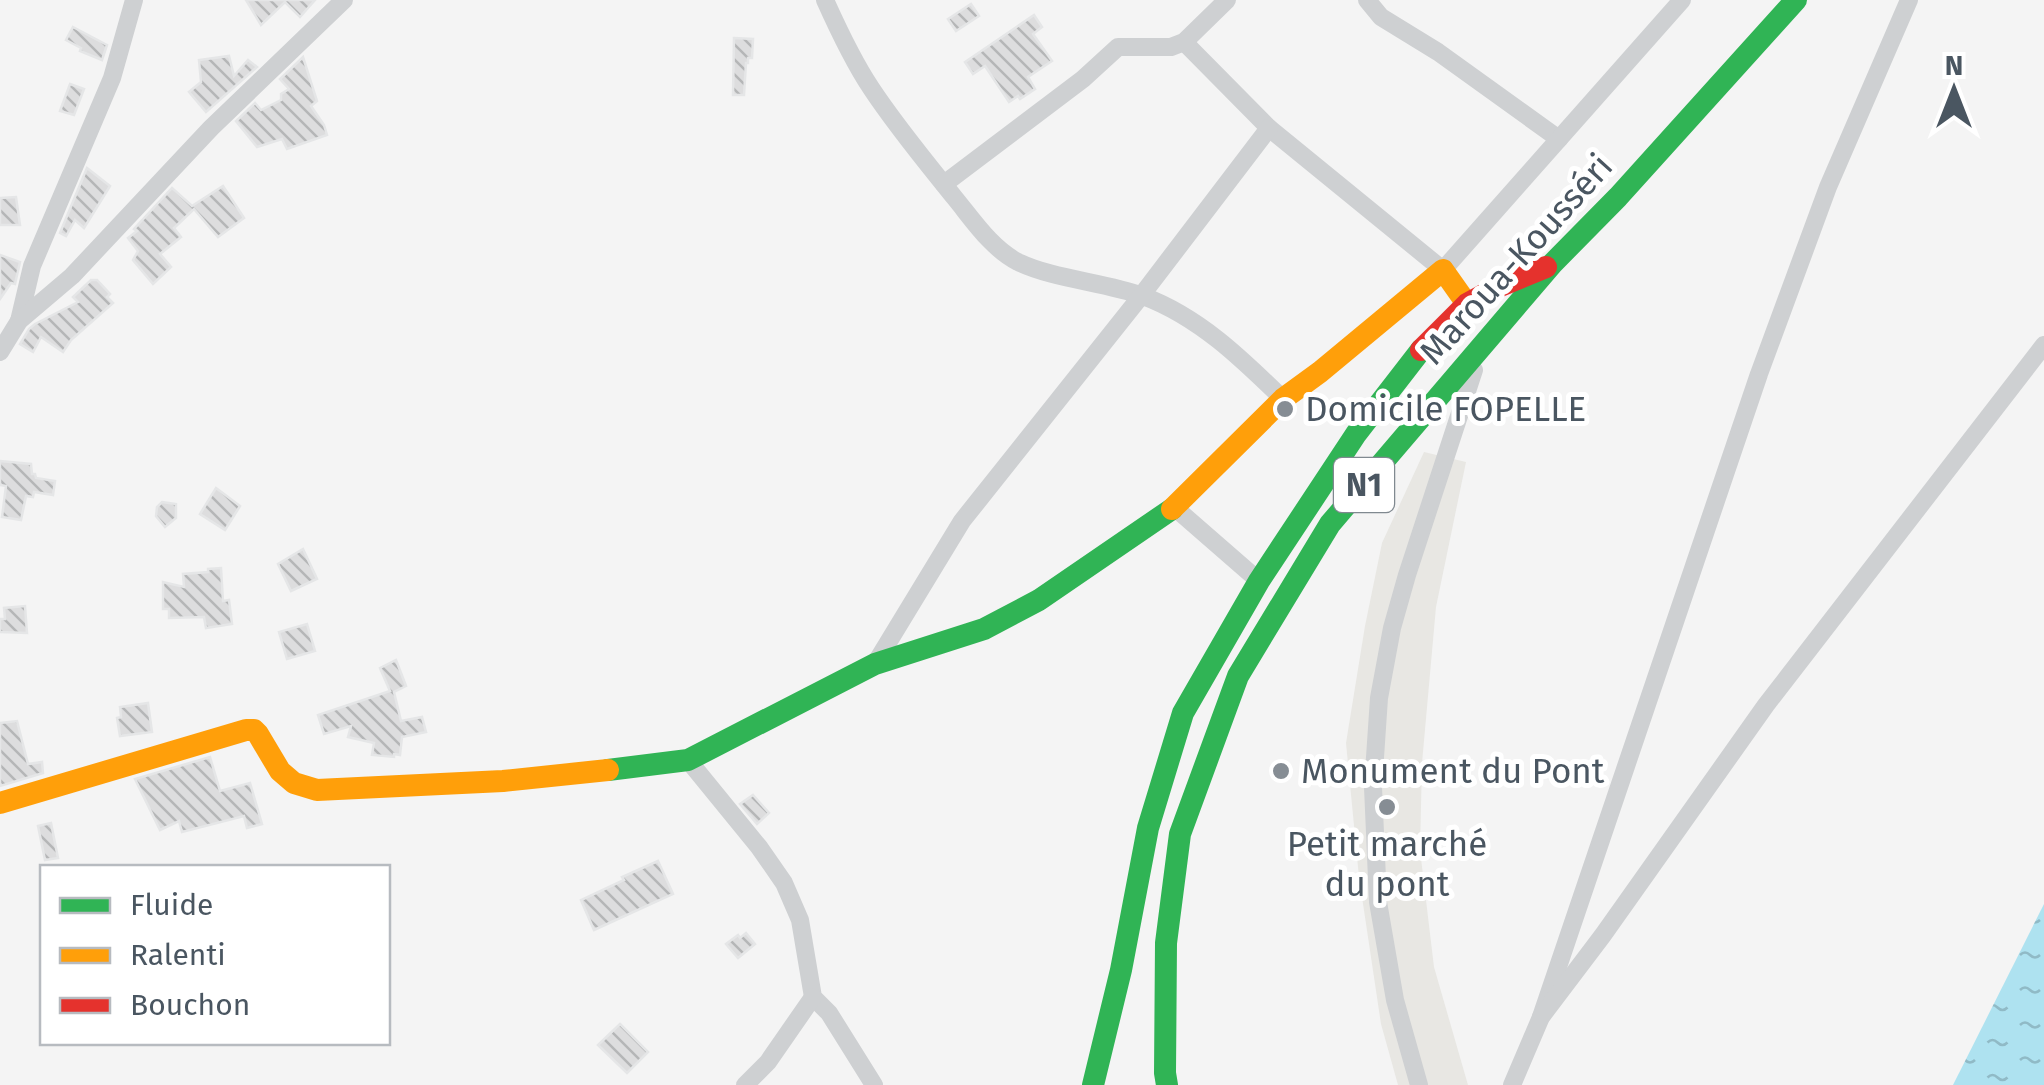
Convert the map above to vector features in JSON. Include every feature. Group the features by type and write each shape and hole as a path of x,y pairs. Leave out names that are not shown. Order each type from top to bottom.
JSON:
{"main road":[{"name":"Maroua-Kousséri","path":"1166,1085 1166,943 1180,834 1238,676 1330,524 1552,264 1796,0"},
{"path":"1094,1085 1148,828 1184,713 1259,581 1356,434 1423,347 1467,304 1552,264"},
{"path":"0,802 246,730 258,734 284,778 318,790 502,781 688,760 875,664 984,629 1038,600 1174,507 1283,398 1443,270 1467,304"}],"street":[{"path":"19,321 32,266 112,78 134,0"},
{"path":"0,352 19,321 72,276 211,128 344,0"},
{"path":"825,0 870,87 994,245 1033,268 1141,296 1170,308 1206,329 1283,398"},
{"path":"944,184 1083,79 1118,47 1172,47 1184,42 1227,0"},
{"path":"1367,0 1381,17 1438,52 1560,139"},
{"path":"1184,42 1269,128 1443,270 1682,0"},
{"path":"1512,1085 1541,1017 1758,374 1828,186 1909,0"},
{"path":"875,664 962,521 1269,128"},
{"path":"1541,1017 1766,705 2044,345"},
{"path":"1419,1085 1395,1000 1378,902 1373,787 1379,698 1407,575 1483,346"},
{"path":"1174,507 1259,581"},
{"path":"688,760 759,846 784,883 800,920 813,997 829,1013 874,1085"},
{"path":"746,1085 768,1062 813,997"}],"shaded area":[{"name":"Petit marché du pont","path":"1424,452 1466,462 1436,607 1422,763 1420,850 1434,967 1468,1085 1398,1085 1381,1024 1359,877 1346,743 1382,543"}],"water":[{"path":"2044,904 2044,1085 1953,1085"}],"building":[{"path":"246,0 315,0 300,17 285,2 261,25"},
{"path":"971,4 979,16 956,31 948,19"},
{"path":"1034,15 1042,27 1033,34 1052,61 1028,77 1035,89 1009,102 985,66 973,74 965,62"},
{"path":"73,27 107,45 102,60 66,40"},
{"path":"734,38 753,39 752,58 746,63 744,95 733,95"},
{"path":"229,56 234,76 248,60 257,67 206,112 189,92 201,82 199,60"},
{"path":"303,57 317,101 311,106 327,135 287,149 282,139 257,147 236,121 255,103 261,110 281,100 281,94 289,89 280,79"},
{"path":"70,84 84,89 74,115 60,111"},
{"path":"87,168 110,186 84,228 75,220 66,236 60,233"},
{"path":"223,186 244,218 218,237 194,209 174,228 181,237 160,254 171,267 153,284 133,260 138,251 128,238 137,231 134,229 172,188 192,206"},
{"path":"16,197 20,225 0,225 0,198"},
{"path":"0,255 20,262 15,284 11,283 0,299"},
{"path":"91,280 97,280 113,303 63,352 41,337 33,352 20,344 35,324 78,302 73,297"},
{"path":"0,461 31,464 36,478 55,481 53,495 34,492 33,497 26,496 21,520 2,517 6,486 0,485"},
{"path":"216,488 240,506 225,530 200,514"},
{"path":"162,502 176,504 176,518 165,527 156,516"},
{"path":"303,549 317,579 291,591 278,564"},
{"path":"221,568 223,601 229,600 232,624 206,628 204,617 169,618 169,609 163,609 163,582 184,587 183,574"},
{"path":"25,606 27,633 0,632 4,608"},
{"path":"307,624 315,651 287,659 279,632"},
{"path":"396,660 406,686 394,692 401,721 422,717 426,732 402,737 400,755 394,757 372,755 374,743 348,737 351,726 324,734 318,715 390,691 380,668"},
{"path":"148,703 152,732 120,736 120,707"},
{"path":"17,721 28,764 42,762 43,773 0,786 0,723"},
{"path":"210,757 220,791 250,783 262,824 247,828 244,816 182,832 179,821 160,830 135,779"},
{"path":"753,795 769,813 757,824 740,804"},
{"path":"51,823 58,858 45,860 38,826"},
{"path":"658,861 673,894 594,930 581,900"},
{"path":"746,933 755,944 738,958 726,944"},
{"path":"620,1024 648,1052 627,1073 598,1045"}],"traffic: fast":[{"path":"1167,1085 1166,943 1180,834 1238,676 1330,524 1552,264 1796,0"},
{"path":"1093,1085 1121,970 1148,828 1183,713 1259,581 1356,434 1421,350"},
{"path":"608,770 688,760 875,664 984,629 1039,600 1172,509"}],"traffic: slow":[{"path":"1172,509 1283,399 1443,270 1467,304"},
{"path":"0,803 246,730 258,734 280,771 294,783 317,790 503,781 608,770"}],"traffic: jam":[{"path":"1421,350 1467,304 1546,267"}],"place":[{"name":"Domicile FOPELLE","path":"1285,409"},
{"name":"Monument du Pont","path":"1281,771"},
{"name":"Petit marché du pont","path":"1387,807"}]}
